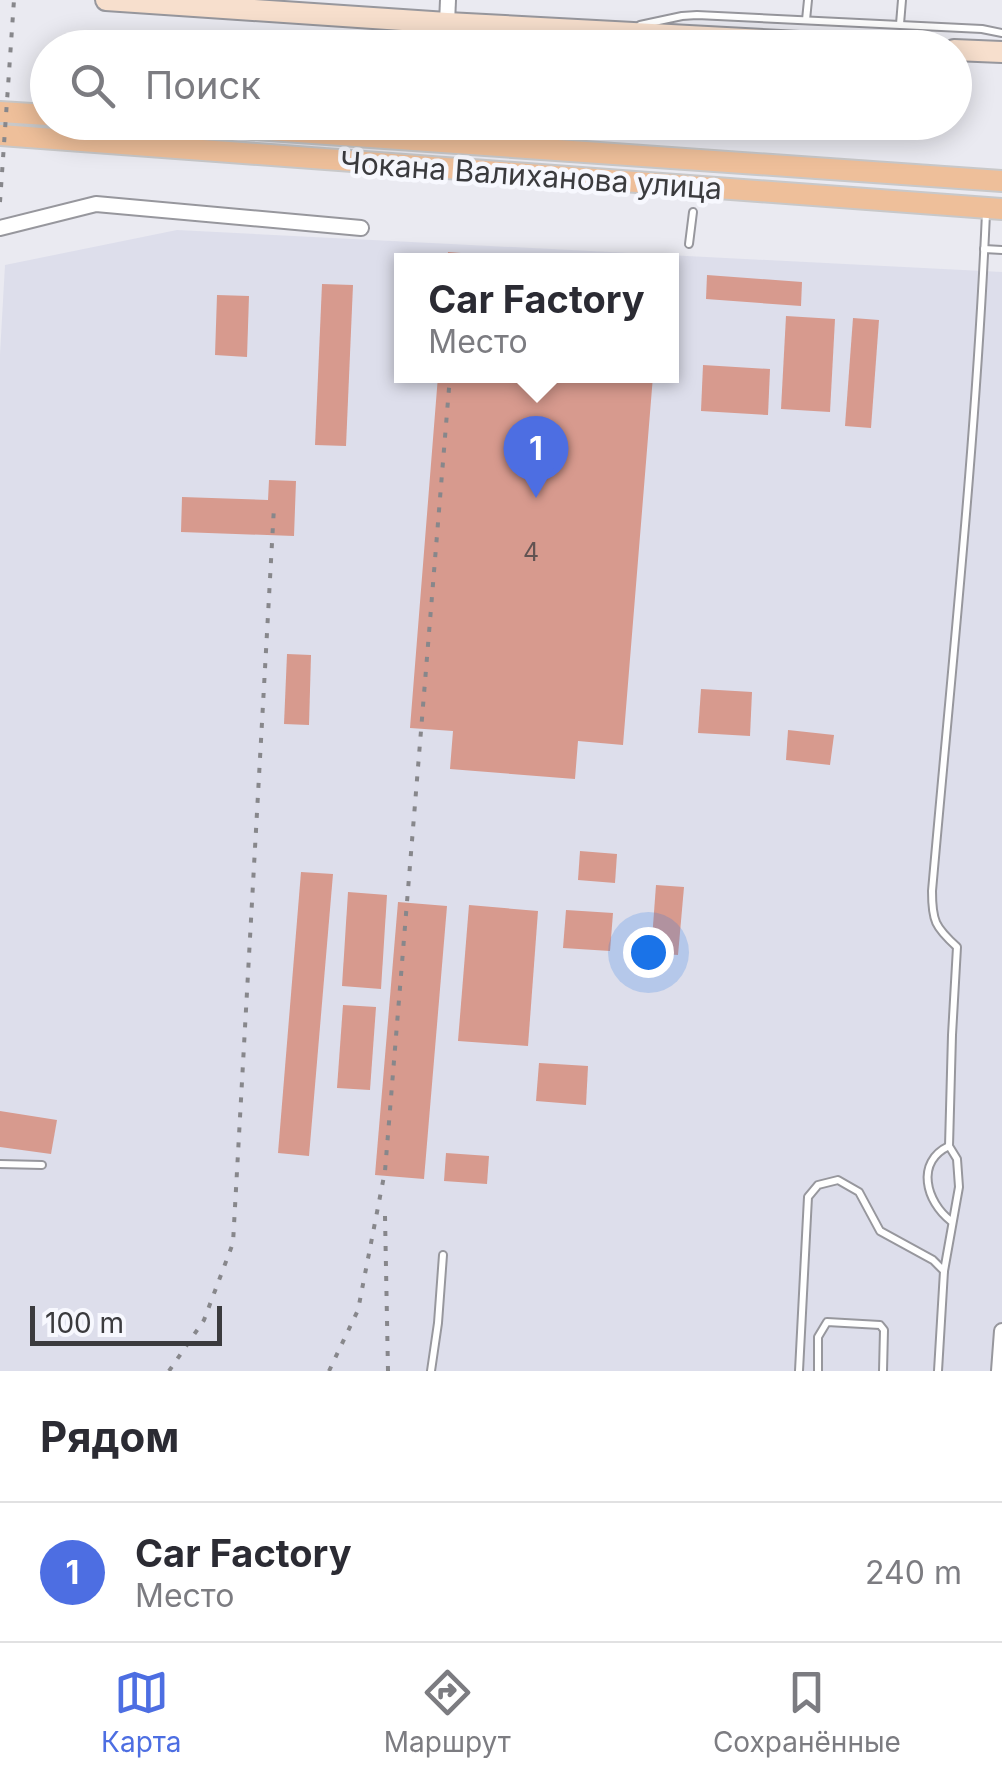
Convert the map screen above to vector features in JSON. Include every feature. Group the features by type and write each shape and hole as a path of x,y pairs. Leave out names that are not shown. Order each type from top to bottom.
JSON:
{"main road":[{"path":"0,112 30,114"},
{"name":"Чокана Валиханова улица","path":"0,135 30,137"},
{"name":"Чокана Валиханова улица","path":"66,140 994,209"},
{"name":"Чокана Валиханова улица","path":"412,140 1002,181"},
{"path":"695,188 698,160"}],"street":[{"path":"106,0 281,6 583,30"},
{"path":"447,22 448,0"},
{"path":"972,51 1002,52"},
{"path":"0,228 96,204 362,228"},
{"path":"999,1371 1002,1330"}],"lane":[{"path":"806,20 808,0"},
{"path":"900,24 902,0"},
{"path":"625,30 682,16 900,24 1002,33"},
{"path":"938,1371 944,1272 958,1188 957,1160 950,1146 957,947 939,931 932,915 932,891 969,477 984,249 994,209"},
{"path":"690,244 692,212"},
{"path":"984,249 1002,250"},
{"path":"950,1146 929,1163 926,1183 941,1213 951,1221"},
{"path":"0,1164 42,1165"},
{"path":"799,1371 808,1197 818,1185 838,1180 859,1192 880,1231 933,1260 944,1272"},
{"path":"431,1371 443,1254"},
{"path":"818,1371 818,1338 826,1322 880,1325 884,1330 883,1371"}],"shaded area":[{"path":"177,230 629,253 394,253 394,383 679,383 679,256 1002,272 1002,1371 0,1371 0,354 5,265"}],"building":[{"path":"707,275 802,282 801,306 706,299"},
{"path":"322,284 353,285 346,446 315,445"},
{"path":"217,295 249,296 247,357 215,355"},
{"path":"786,316 835,319 830,412 781,409"},
{"path":"853,318 879,320 871,428 845,426"},
{"path":"703,365 770,369 768,415 701,411"},
{"path":"437,383 652,383 623,745 578,741 575,779 450,769 453,731 410,728"},
{"path":"269,480 296,481 294,536 181,532 182,497 268,500"},
{"path":"287,654 311,655 309,725 284,724"},
{"path":"701,689 752,692 750,736 698,733"},
{"path":"788,730 834,735 830,765 786,760"},
{"path":"580,851 617,854 615,883 578,880"},
{"path":"301,872 333,874 309,1156 278,1153"},
{"path":"656,885 684,887 678,955 651,953"},
{"path":"348,892 387,895 381,989 342,986"},
{"path":"398,902 447,906 424,1179 375,1175"},
{"path":"469,905 538,911 528,1046 458,1041"},
{"path":"566,910 613,913 610,951 563,948"},
{"path":"343,1005 376,1007 370,1090 337,1088"},
{"path":"539,1063 588,1066 586,1105 536,1101"},
{"path":"0,1111 57,1120 51,1154 0,1147"},
{"path":"446,1153 489,1156 487,1184 444,1181"}],"railway":[{"path":"0,202 14,0"},
{"path":"329,1371 358,1310 385,1171 449,383"},
{"path":"169,1371 204,1320 233,1243 274,507"},
{"path":"385,1216 388,1371"}],"place":[{"name":"Car Factory","path":"536,498"}]}
